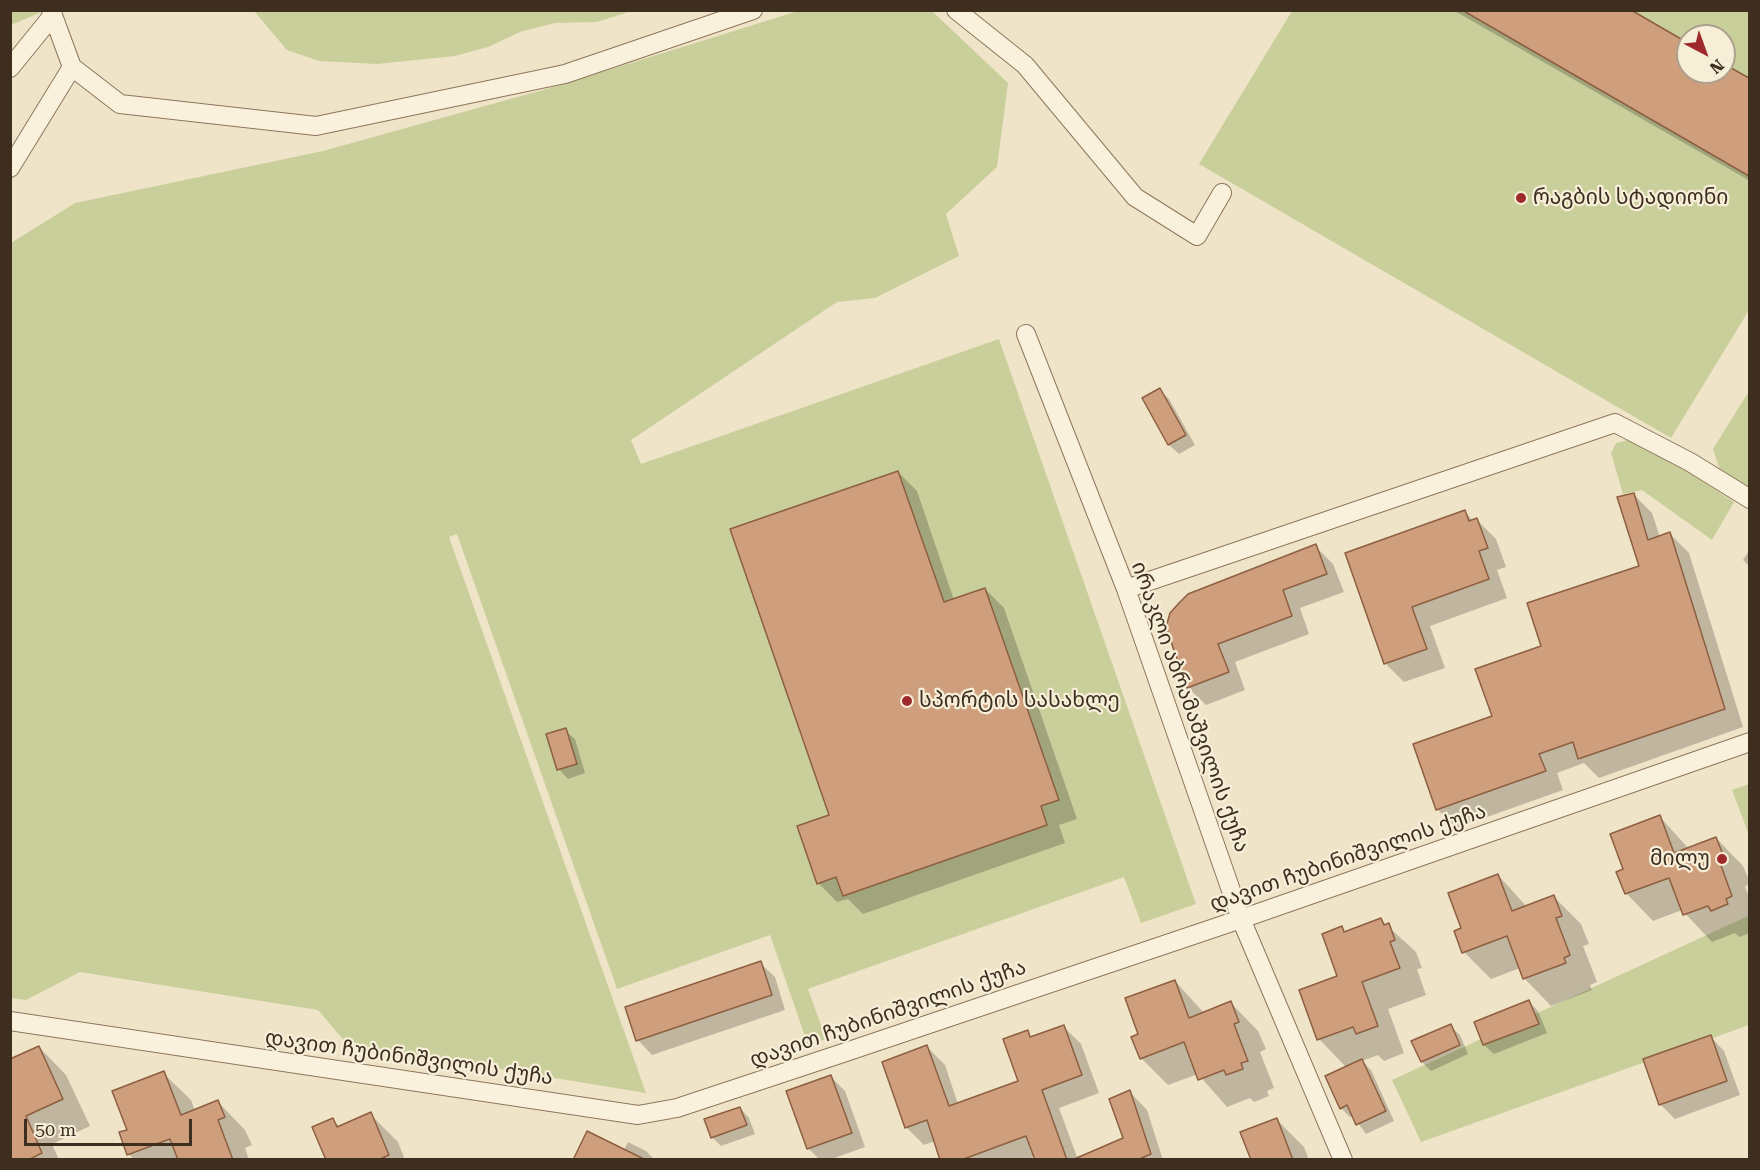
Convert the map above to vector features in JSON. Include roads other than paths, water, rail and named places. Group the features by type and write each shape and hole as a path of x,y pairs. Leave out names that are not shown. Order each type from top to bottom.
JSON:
{"street":[{"path":"52,13 72,67 120,104 316,126 564,74 753,10"},
{"path":"956,10 1025,65 1135,197 1197,236 1222,193"},
{"path":"10,68 52,13"},
{"path":"10,168 72,67"},
{"name":"ირაკლი აბრამაშვილის ქუჩა","path":"1026,334 1126,589 1241,919 1343,1160"},
{"path":"1126,589 1615,423 1690,462 1749,499"},
{"name":"დავით ჩუბინიშვილის ქუჩა","path":"10,1021 638,1115 677,1108 1241,919 1749,742"}],"place":[{"name":"რაგბის სტადიონი","path":"1521,198"},
{"name":"სპორტის სასახლე","path":"907,701"},
{"name":"მილუ","path":"1722,859"}]}
